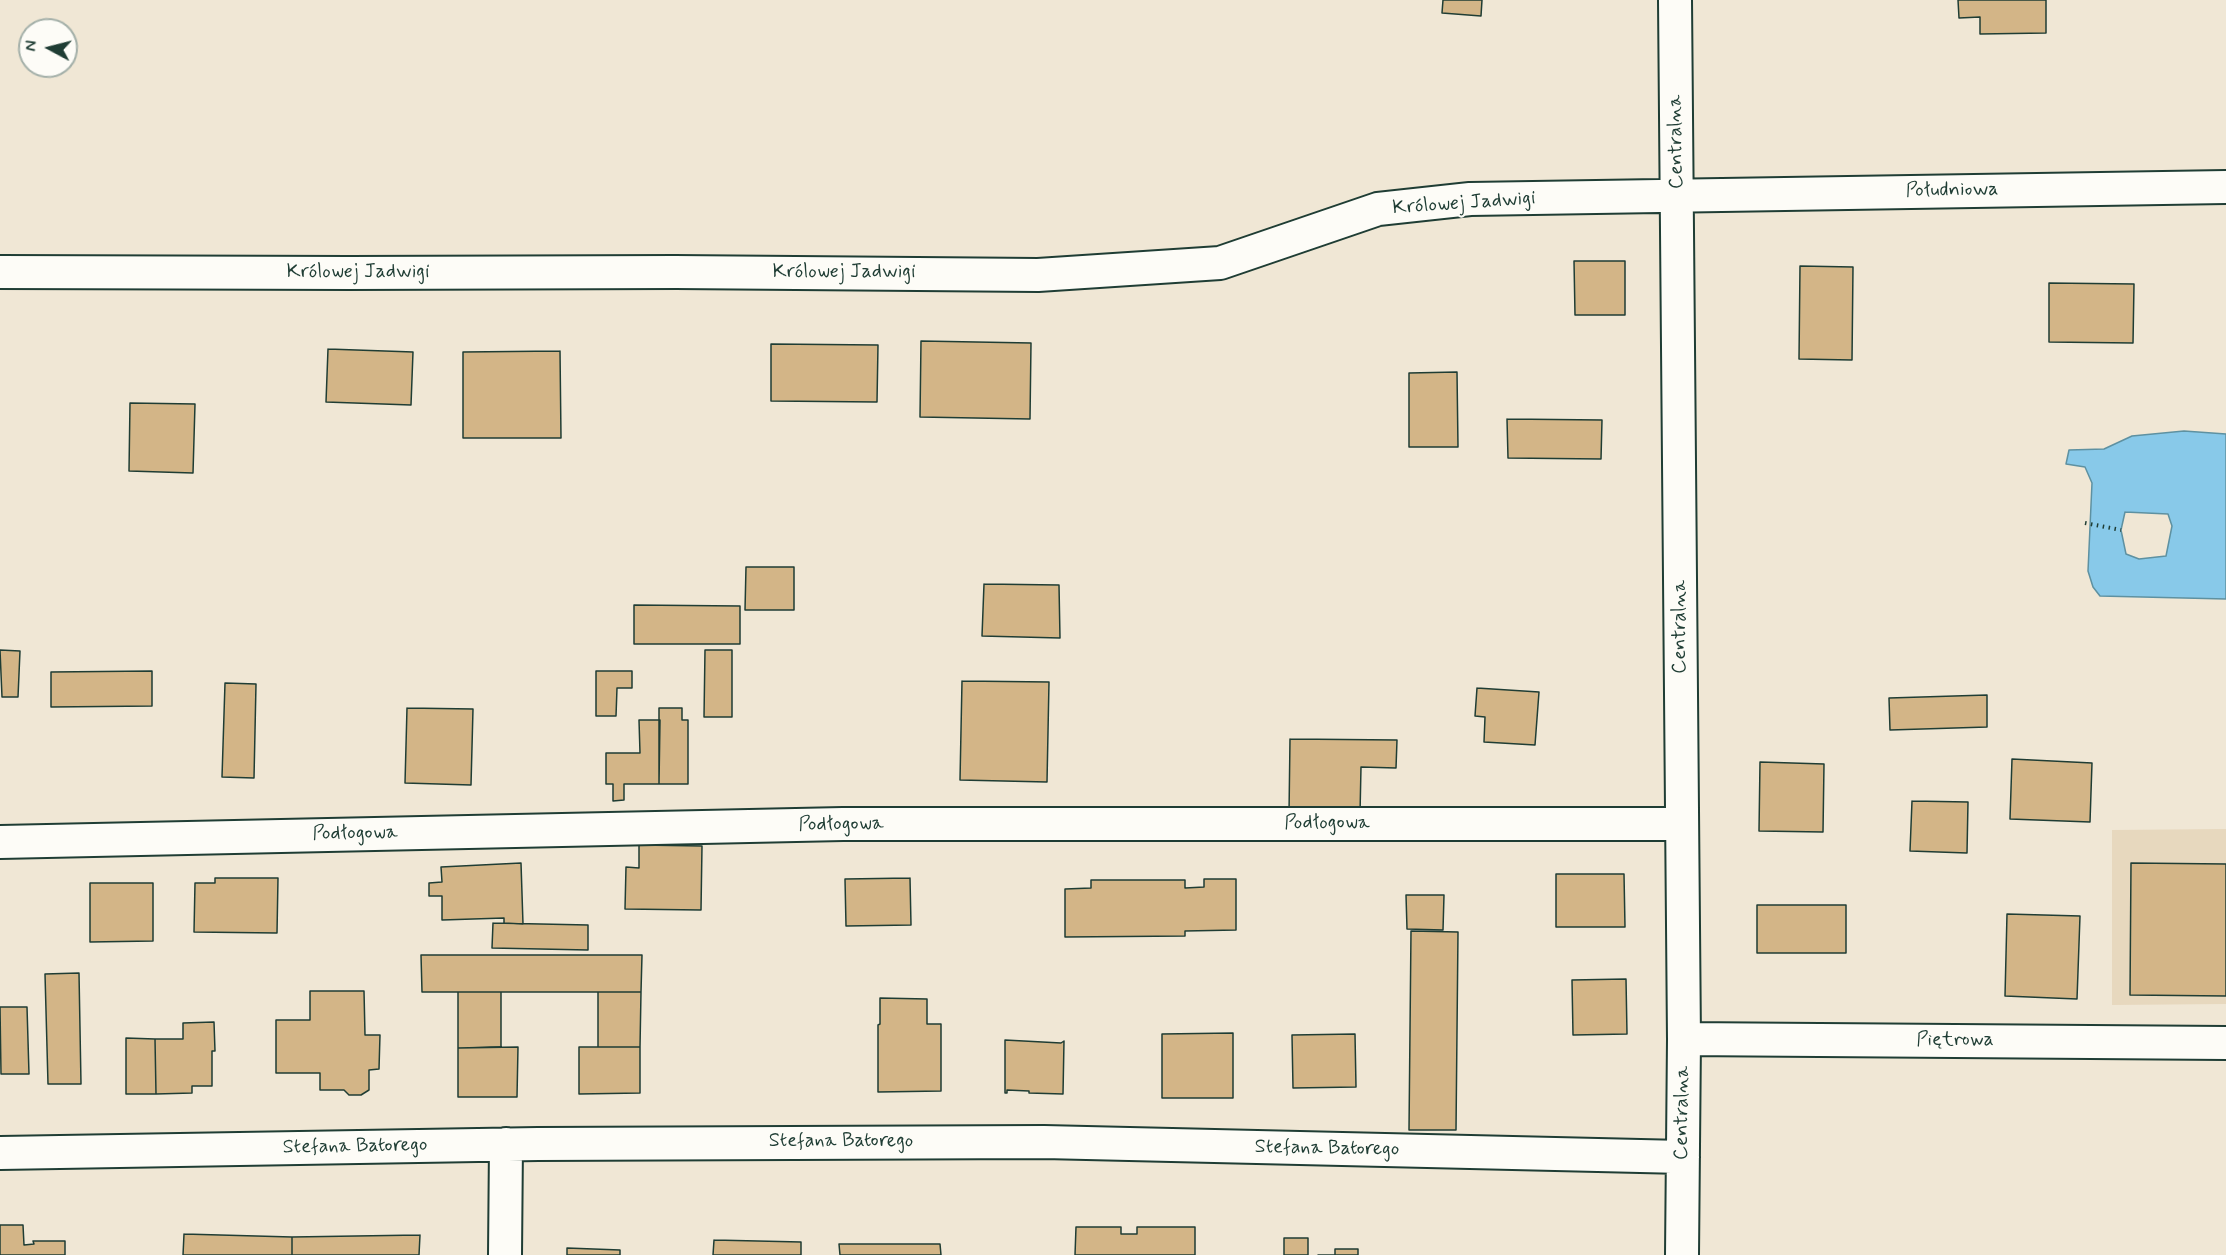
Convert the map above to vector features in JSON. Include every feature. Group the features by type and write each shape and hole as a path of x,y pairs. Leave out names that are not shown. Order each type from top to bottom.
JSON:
{"street":[{"name":"Centralna","path":"1675,0 1684,1039 1683,1255"},
{"name":"Południowa","path":"1677,197 2152,186 2226,187"},
{"name":"Królowej Jadwigi","path":"0,272 1038,274 1220,263 1378,209 1470,199 1677,197"},
{"name":"Podłogowa","path":"0,842 843,824 1682,824"},
{"name":"Piętrowa","path":"1684,1039 2226,1042"},
{"name":"Stefana Batorego","path":"0,1153 506,1144 1044,1142 1683,1157"},
{"path":"505,1255 506,1144"}],"path":[{"path":"2085,523 2121,530"}],"shaded area":[{"path":"2226,829 2226,1004 2112,1005 2112,830"}],"water":[{"path":"2184,431 2226,434 2226,599 2100,596 2093,587 2088,571 2092,483 2085,467 2066,464 2069,450 2104,449 2132,436","holes":["2125,512 2168,514 2172,526 2166,556 2139,559 2126,554 2121,530"]}],"building":[{"path":"1443,0 1482,0 1481,16 1442,13"},
{"path":"1958,0 2046,0 2046,33 1980,34 1980,17 1959,18"},
{"path":"1574,261 1625,261 1625,315 1575,315"},
{"path":"1800,266 1853,267 1852,360 1799,359"},
{"path":"2049,283 2134,284 2133,343 2049,342"},
{"path":"921,341 1031,343 1030,419 920,417"},
{"path":"771,344 878,345 877,402 771,401"},
{"path":"328,349 413,352 411,405 326,402"},
{"path":"560,351 561,438 463,438 463,352"},
{"path":"1457,372 1458,447 1409,447 1409,373"},
{"path":"130,403 195,404 193,473 129,471"},
{"path":"1507,419 1602,420 1601,459 1508,458"},
{"path":"746,567 794,567 794,610 745,610"},
{"path":"984,584 1059,585 1060,638 982,636"},
{"path":"634,605 740,606 740,644 634,644"},
{"path":"0,650 20,651 18,697 2,697"},
{"path":"705,650 732,650 732,717 704,717"},
{"path":"152,671 152,706 51,707 51,672"},
{"path":"596,671 632,671 632,688 617,688 616,716 596,716"},
{"path":"962,681 1049,682 1047,782 960,780"},
{"path":"225,683 256,684 254,778 222,777"},
{"path":"1477,688 1539,692 1535,745 1484,742 1485,717 1475,716"},
{"path":"1987,695 1987,727 1890,730 1889,698"},
{"path":"407,708 473,709 471,785 405,783"},
{"path":"659,708 682,708 682,720 688,720 688,784 659,784"},
{"path":"639,720 660,720 659,784 624,784 624,800 613,801 613,784 606,784 606,753 640,753"},
{"path":"1290,739 1397,740 1396,768 1361,767 1360,814 1289,814"},
{"path":"2012,759 2092,763 2090,822 2010,819"},
{"path":"1760,762 1824,764 1823,832 1759,831"},
{"path":"1912,801 1968,802 1967,853 1910,851"},
{"path":"639,845 702,846 701,910 625,909 626,867 639,868"},
{"path":"521,863 523,924 504,923 504,918 442,920 442,896 429,896 429,883 442,882 441,867"},
{"path":"2131,863 2226,864 2226,996 2130,995"},
{"path":"1556,874 1624,874 1625,927 1556,927"},
{"path":"215,878 278,878 277,933 194,932 195,883 215,883"},
{"path":"910,878 911,925 846,926 845,879"},
{"path":"1204,879 1236,879 1236,930 1185,931 1185,936 1065,937 1065,889 1091,888 1091,880 1185,880 1185,888 1204,887"},
{"path":"90,883 153,883 153,941 90,942"},
{"path":"1406,895 1444,895 1443,930 1407,929"},
{"path":"1757,905 1846,905 1846,953 1757,953"},
{"path":"2007,914 2080,916 2077,999 2005,996"},
{"path":"493,923 588,925 588,950 492,948"},
{"path":"1411,931 1458,932 1456,1130 1409,1130"},
{"path":"421,955 642,955 641,992 422,992"},
{"path":"79,973 81,1084 48,1084 45,974"},
{"path":"1626,979 1627,1034 1573,1035 1572,980"},
{"path":"310,991 364,991 365,1035 380,1035 379,1069 369,1070 369,1090 361,1095 349,1095 344,1090 320,1090 320,1073 276,1073 276,1020 310,1020"},
{"path":"458,992 501,992 501,1047 458,1048"},
{"path":"598,992 641,992 640,1047 598,1047"},
{"path":"880,998 927,999 927,1024 941,1024 941,1091 878,1092"},
{"path":"0,1007 27,1007 29,1074 1,1074"},
{"path":"214,1022 215,1051 212,1051 212,1086 192,1086 192,1093 156,1094 155,1039 183,1039 183,1023"},
{"path":"1233,1033 1233,1098 1162,1098 1162,1034"},
{"path":"1355,1034 1356,1087 1293,1088 1292,1035"},
{"path":"126,1038 155,1039 156,1094 126,1094"},
{"path":"1005,1040 1061,1043 1064,1041 1063,1094 1007,1090 1005,1093"},
{"path":"518,1047 517,1097 458,1097 458,1048"},
{"path":"579,1047 640,1047 640,1093 579,1094"},
{"path":"0,1225 23,1225 24,1245 34,1244 33,1241 65,1241 65,1255 0,1255"},
{"path":"1076,1227 1121,1227 1121,1234 1137,1234 1137,1227 1195,1227 1195,1255 1075,1255"},
{"path":"184,1234 292,1237 292,1255 183,1255"},
{"path":"420,1235 419,1255 292,1255 292,1237"},
{"path":"1284,1238 1308,1238 1308,1255 1284,1255"},
{"path":"714,1240 801,1242 801,1255 713,1255"},
{"path":"839,1244 940,1244 941,1255 840,1255"},
{"path":"567,1248 620,1250 620,1255 567,1255"},
{"path":"1335,1249 1358,1249 1358,1255 1335,1255"}]}
